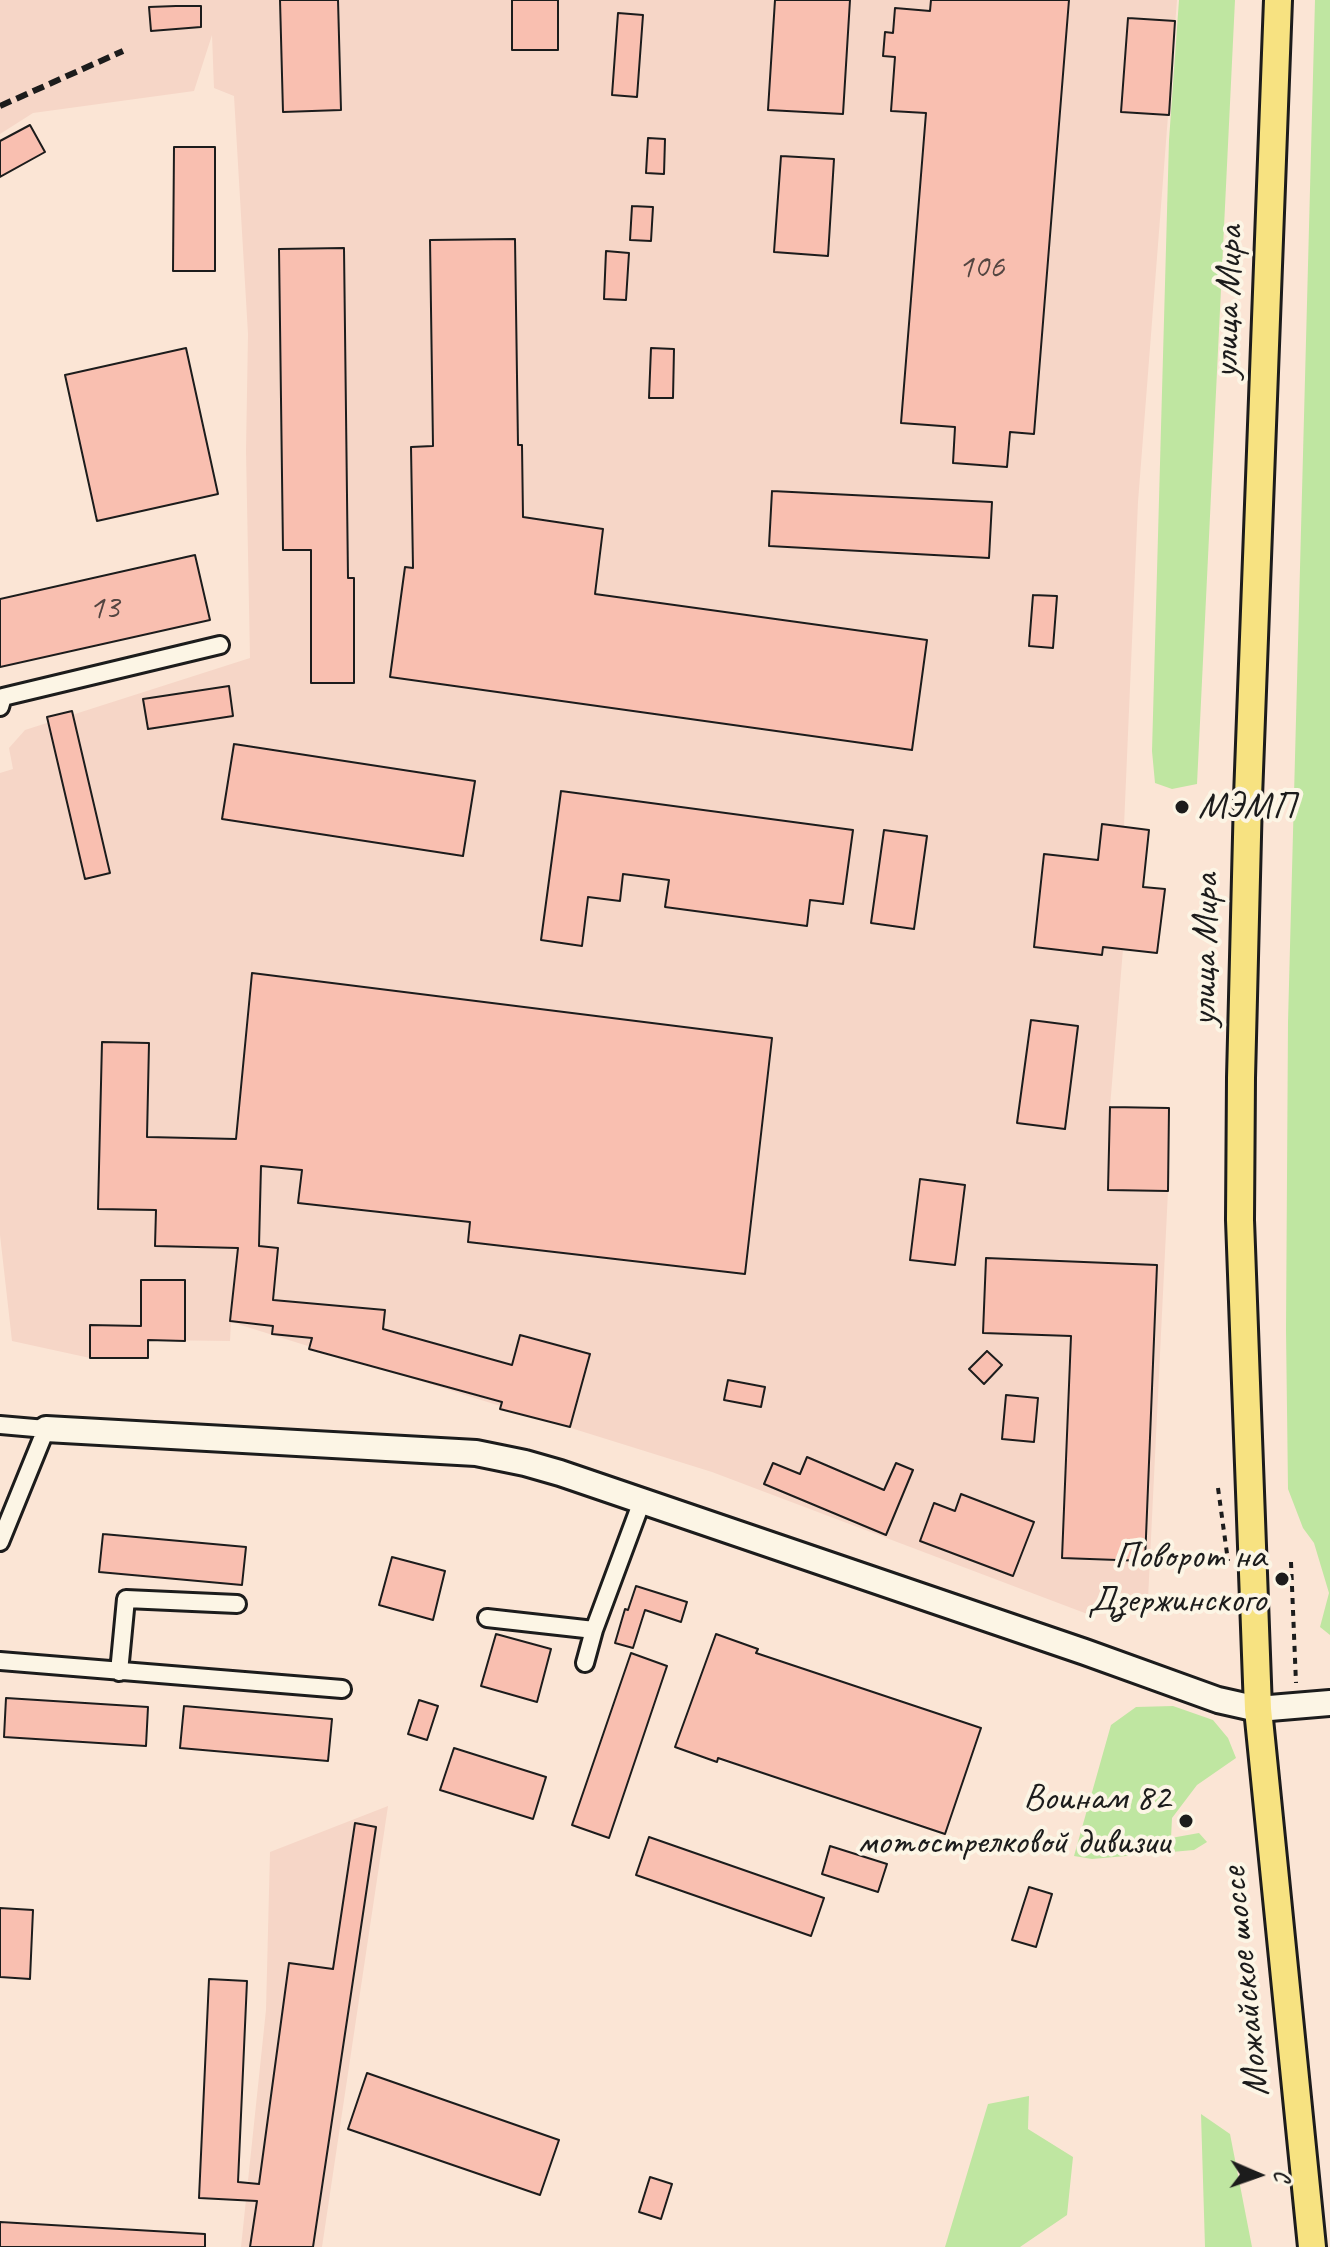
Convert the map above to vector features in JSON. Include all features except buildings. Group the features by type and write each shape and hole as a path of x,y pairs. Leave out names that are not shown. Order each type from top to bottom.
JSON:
{"main road":[{"name":"улица Мира","path":"1258,1709 1242,1318 1240,1105 1248,797 1278,0"},
{"name":"Можайское шоссе","path":"1258,1709 1312,2247"}],"street":[{"path":"0,707 3,697 220,645"},
{"path":"0,1425 476,1453 560,1473 1085,1652 1199,1694 1258,1709 1330,1703"},
{"path":"0,1542 46,1429"},
{"path":"585,1663 594,1630 642,1501"},
{"path":"119,1672 126,1599 237,1604"},
{"path":"487,1618 594,1630"},
{"path":"0,1661 342,1689"}],"path":[{"path":"1218,1488 1228,1565"},
{"path":"1291,1562 1297,1707"}],"shaded area":[{"path":"0,0 1177,0 1138,502 1124,826 1149,830 1143,886 1165,889 1157,953 1123,949 1110,1107 1169,1108 1168,1191 1148,1599 1090,1615 712,1472 231,1322 230,1341 149,1340 148,1358 90,1358 12,1341 0,1235 0,773 13,769 9,748 25,730 250,658 246,451 248,334 234,96 214,88 212,35 194,91 33,113 0,134"},
{"path":"388,1806 322,2247 241,2247 266,2010 270,1852"}],"green space":[{"path":"1179,0 1235,0 1197,784 1172,789 1155,783 1152,751 1169,140"},
{"path":"1315,0 1330,0 1330,1635 1320,1627 1329,1593 1314,1543 1303,1528 1288,1489 1286,1330 1288,1022"},
{"path":"1173,1706 1213,1720 1228,1738 1236,1758 1197,1785 1172,1818 1171,1838 1199,1833 1207,1842 1194,1850 1092,1859 1074,1856 1111,1725 1136,1707"},
{"path":"1029,2096 1028,2129 1073,2157 1067,2215 1020,2247 945,2247 988,2104"},
{"path":"1201,2114 1230,2134 1252,2247 1205,2247"}],"railway":[{"path":"0,106 123,51"}],"place":[{"name":"МЭМП","path":"1182,807"},
{"name":"Поворот на Дзержинского","path":"1282,1579"},
{"name":"Воинам 82 мотострелковой дивизии","path":"1186,1821"}]}
